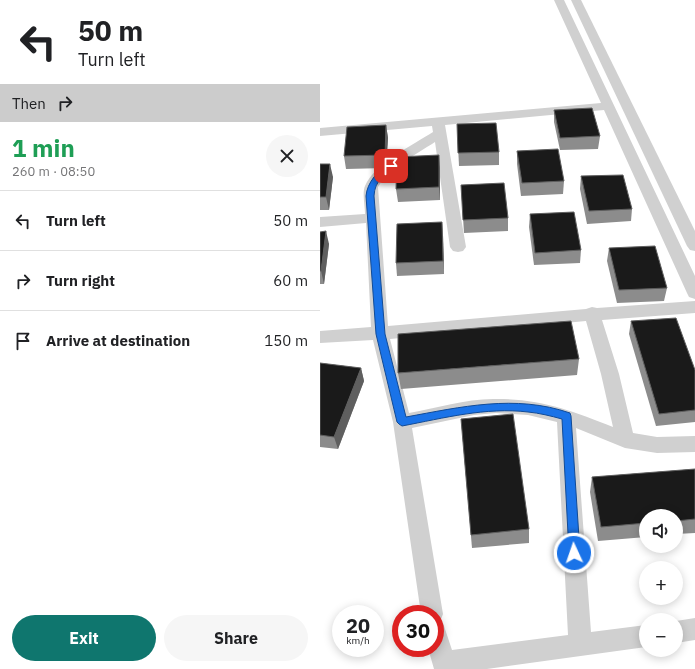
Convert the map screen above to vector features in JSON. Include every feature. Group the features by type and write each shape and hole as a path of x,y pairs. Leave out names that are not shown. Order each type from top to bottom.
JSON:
{"street":[{"path":"559,0 695,293"},
{"path":"576,0 695,246"},
{"path":"590,66 608,65"},
{"path":"320,132 439,127 608,106"},
{"path":"431,605 402,422 380,334 370,196 373,182 384,171 439,127"},
{"path":"439,127 458,247"},
{"path":"320,222 372,218"},
{"path":"320,337 380,334 592,314 695,307"},
{"path":"592,314 610,374 625,440"},
{"path":"402,422 474,408 496,406 528,408 566,416 625,440 657,445 695,444"},
{"path":"566,416 580,645"},
{"path":"683,631 695,629"},
{"path":"445,666 639,637"}],"building":[{"path":"592,108 600,136 560,138 554,110"},
{"path":"496,123 499,152 458,153 457,124"},
{"path":"386,125 385,155 344,156 347,127"},
{"path":"558,149 564,181 522,183 517,151"},
{"path":"439,155 439,187 396,189 397,157"},
{"path":"320,164 330,164 326,197 320,197"},
{"path":"623,175 632,209 589,211 581,176"},
{"path":"504,183 508,218 463,220 461,185"},
{"path":"574,212 581,250 535,253 530,214"},
{"path":"442,222 443,261 396,263 397,224"},
{"path":"326,231 321,271 320,271 320,232"},
{"path":"655,246 667,288 619,290 609,248"},
{"path":"676,318 695,370 695,410 659,414 631,321"},
{"path":"571,321 579,359 398,373 398,334"},
{"path":"320,363 361,368 334,437 320,435"},
{"path":"513,414 529,529 471,535 461,419"},
{"path":"695,469 695,519 683,520 683,509 639,509 639,524 601,527 592,477"}],"route":[{"path":"391,166 373,182 370,196 380,334 402,422 474,408 496,406 528,408 566,416 574,553"}]}
